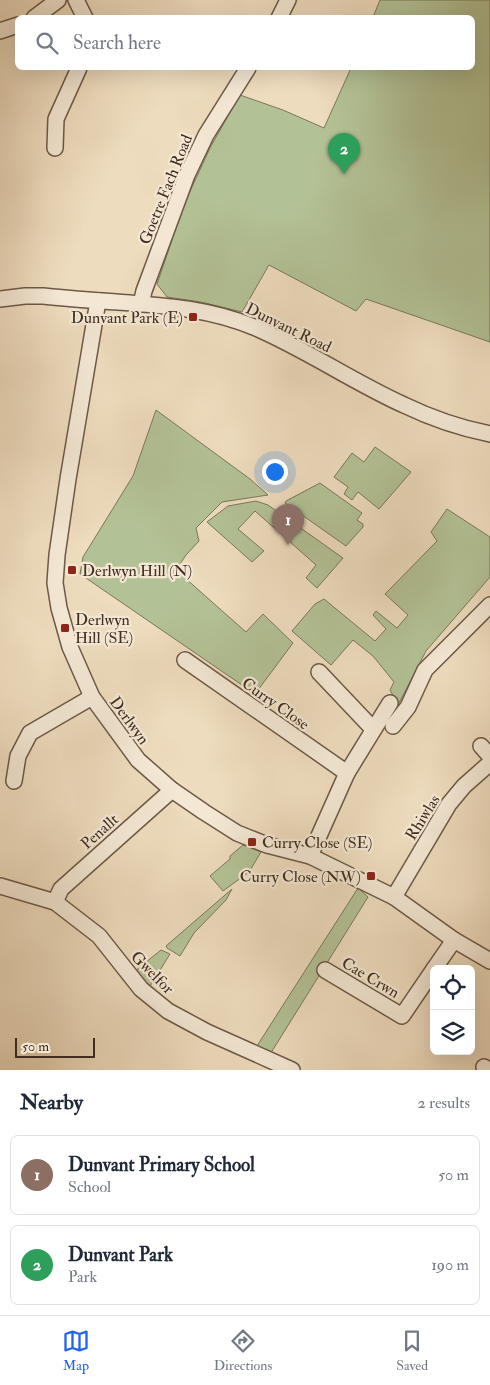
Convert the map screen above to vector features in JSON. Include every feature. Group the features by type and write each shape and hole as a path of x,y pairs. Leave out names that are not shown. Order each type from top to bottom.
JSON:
{"street":[{"path":"38,15 58,0"},
{"path":"76,0 84,15"},
{"path":"280,15 288,0"},
{"path":"0,32 15,26"},
{"path":"55,148 56,119 78,70"},
{"name":"Goetre Fach Road","path":"141,304 144,291 187,175 206,135 247,70"},
{"name":"Dunvant Road","path":"0,299 43,296 141,304 195,310 235,320 255,328 404,405 456,426 490,434"},
{"name":"Derlwyn","path":"98,301 68,479 55,583 58,608 70,647 92,698 138,760 172,790 237,833 267,845 310,856 394,897 454,940 488,956"},
{"path":"393,726 408,707 425,670 490,605"},
{"name":"Curry Close","path":"185,660 347,773"},
{"path":"319,672 374,729"},
{"path":"14,780 18,756 30,733 92,698"},
{"path":"310,856 347,773 390,703"},
{"name":"Rhiwlas","path":"394,897 449,804 464,786 490,763"},
{"name":"Penallt","path":"55,902 61,889 172,790"},
{"name":"Gwelfor","path":"0,886 55,902 99,936 141,989 168,1011 207,1032 292,1070"},
{"name":"Cae Crwn","path":"437,965 454,940"},
{"name":"Cae Crwn","path":"325,970 402,1016 430,975"}],"green space":[{"path":"380,0 490,0 490,342 366,299 356,311 269,265 242,312 201,302 167,297 157,284 185,202 211,146 240,95 283,110 324,128 350,70 475,70 475,15 374,15"},
{"path":"156,410 250,479 268,495 222,502 196,528 199,541 176,570 246,632 263,614 293,643 255,694 80,574 83,557 133,476"},
{"path":"375,447 411,472 379,509 358,492 352,500 344,494 348,487 334,477 352,453 364,462"},
{"path":"320,483 362,513 357,520 363,524 363,527 346,546 285,503"},
{"path":"256,501 268,505 343,558 317,588 306,578 316,565 255,511 238,529 264,551 252,562 207,522 228,506"},
{"path":"447,509 490,537 490,577 426,651 398,705 390,690 394,682 373,656 353,640 331,665 292,631 315,604 324,599 375,641 386,629 373,615 376,611 397,628 408,615 385,594 437,541 431,532"},
{"path":"243,845 261,852 249,872 223,891 210,876"},
{"path":"358,888 368,897 269,1056 255,1049"},
{"path":"232,889 226,900 194,933 180,956 167,948 166,946"},
{"path":"161,950 170,954 149,988 135,971"}],"place":[{"name":"Dunvant Park","path":"344,174"},
{"name":"Dunvant Park (E)","path":"193,317"},
{"name":"Dunvant Primary School","path":"288,545"},
{"name":"Derlwyn Hill (N)","path":"72,570"},
{"name":"Derlwyn Hill (SE)","path":"65,628"},
{"name":"Curry Close (SE)","path":"252,842"},
{"name":"Curry Close (NW)","path":"371,876"}]}
